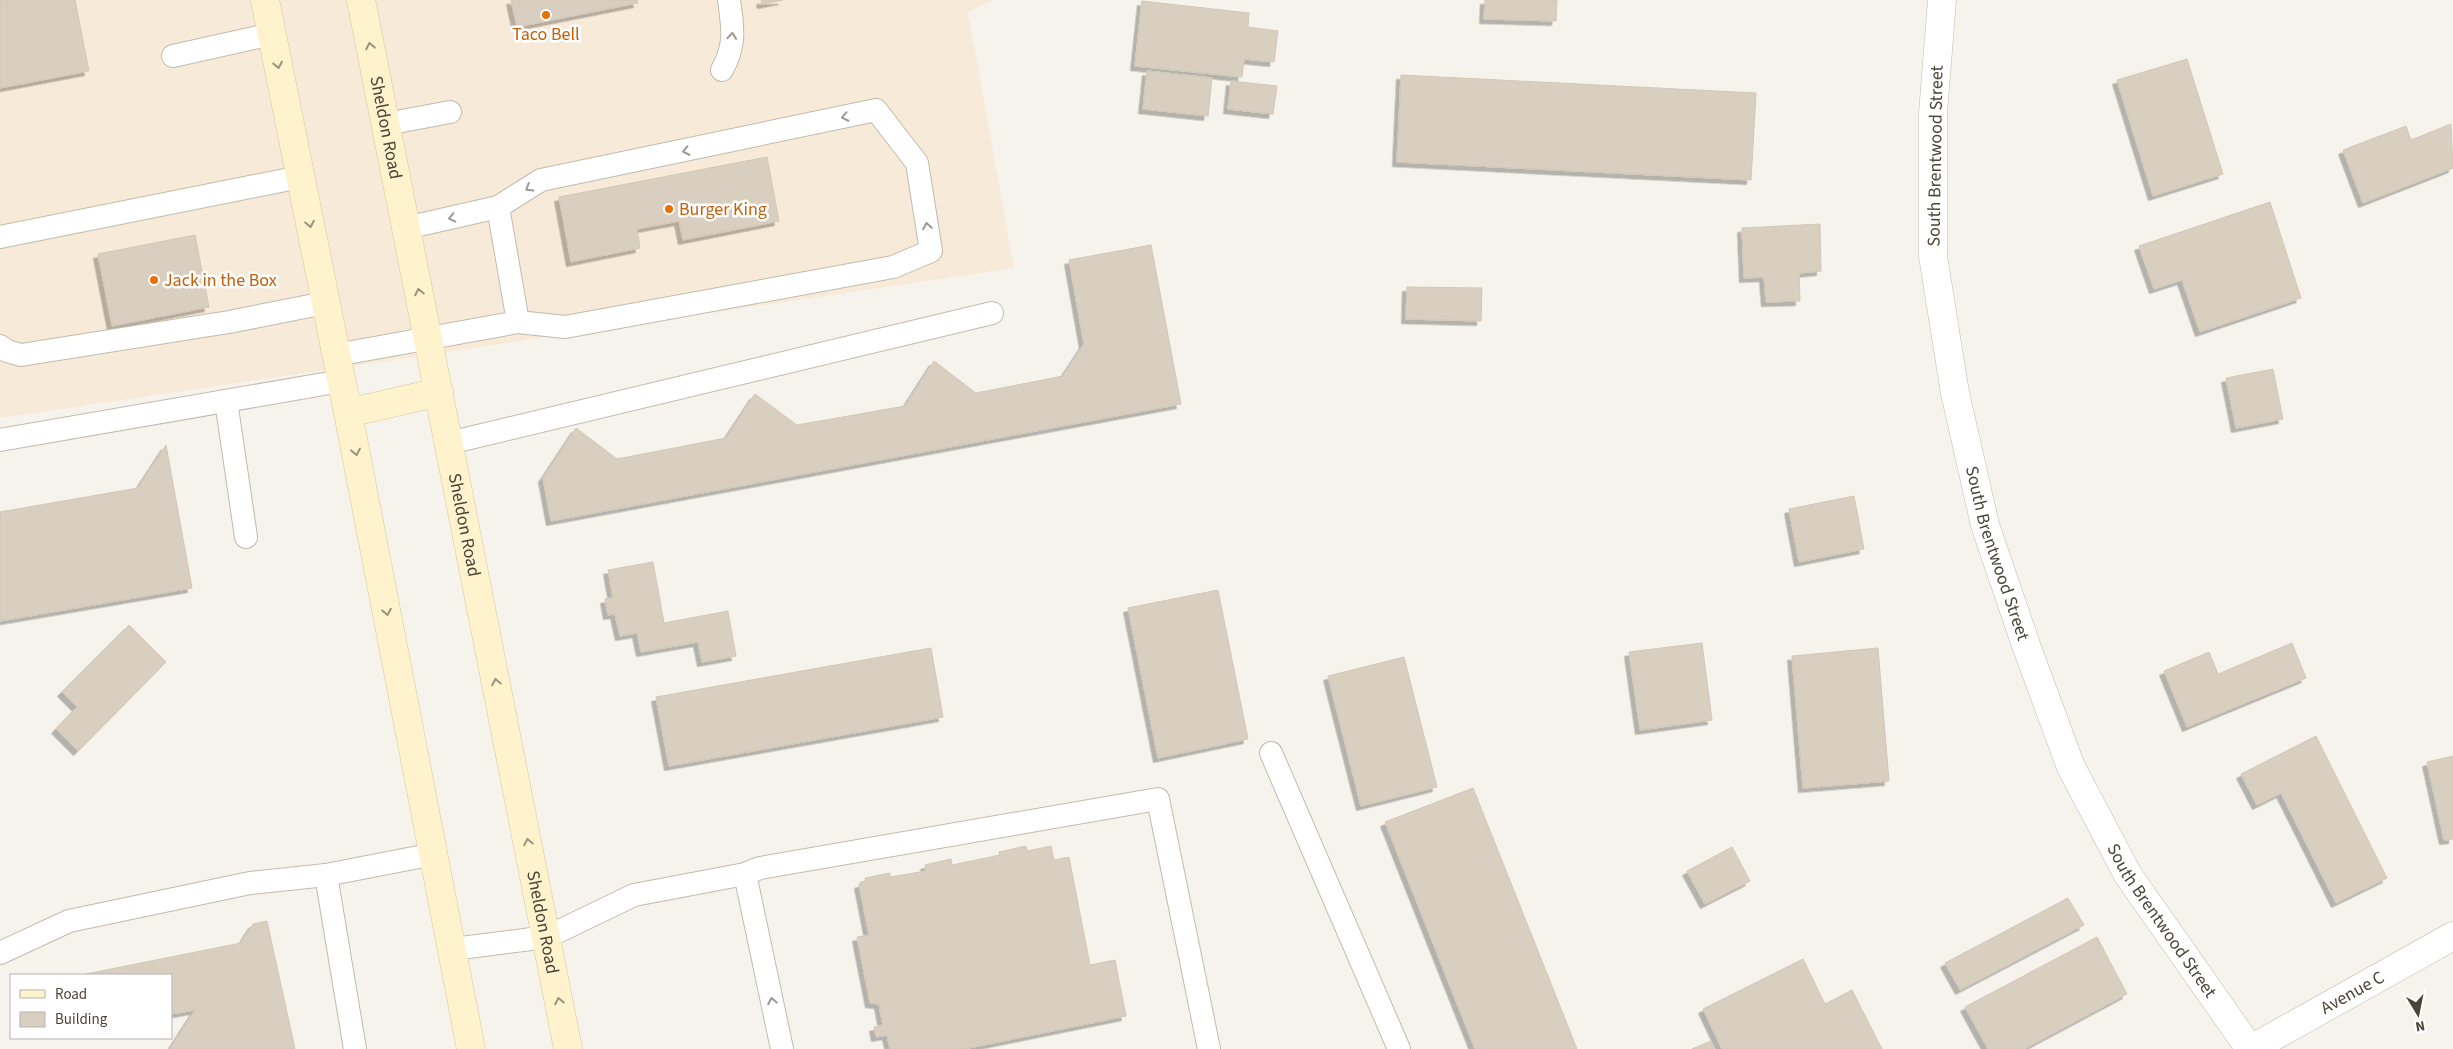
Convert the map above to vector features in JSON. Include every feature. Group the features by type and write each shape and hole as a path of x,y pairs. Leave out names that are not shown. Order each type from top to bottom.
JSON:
{"main road":[{"path":"265,0 348,412 471,1049"},
{"name":"Sheldon Road","path":"361,0 568,1049"},
{"path":"348,412 439,392"}],"street":[{"name":"South Brentwood Street","path":"1942,0 1933,113 1933,256 1955,393 1985,525 2027,648 2071,767 2128,875 2251,1049"},
{"name":"Avenue C","path":"2251,1049 2453,936"}],"lane":[{"path":"722,70 729,57 734,33 729,0"},
{"path":"173,56 272,34"},
{"path":"0,440 226,401 428,340 518,322 565,326 893,267 931,251 917,163 876,110 541,180 498,207 406,228"},
{"path":"386,124 450,112"},
{"path":"0,237 300,177"},
{"path":"498,207 518,322"},
{"path":"0,346 7,351 21,355 229,322 325,303"},
{"path":"449,443 992,314"},
{"path":"226,401 246,537"},
{"path":"1271,753 1399,1049"},
{"path":"453,949 547,937 634,895 745,874 760,868 1158,799 1209,1049"},
{"path":"0,953 69,921 250,883 326,876 434,854"},
{"path":"745,874 782,1049"},
{"path":"326,876 355,1049"}],"shaded area":[{"path":"0,0 993,0 968,12 1014,268 0,418"}],"building":[{"path":"0,0 75,0 89,71 0,88"},
{"name":"Taco Bell","path":"511,0 637,0 638,3 517,27"},
{"path":"761,0 783,0 762,4"},
{"path":"1485,0 1557,0 1556,21 1484,19"},
{"path":"1142,1 1249,13 1248,27 1278,31 1274,62 1244,59 1242,77 1135,66"},
{"path":"2187,59 2223,174 2153,196 2117,80"},
{"path":"1147,71 1212,78 1208,116 1143,109"},
{"path":"1401,75 1756,93 1751,180 1397,162"},
{"path":"1231,81 1277,86 1273,114 1228,109"},
{"path":"2451,124 2453,168 2363,203 2343,150 2406,126 2411,140"},
{"name":"Burger King","path":"767,157 779,221 683,240 679,221 637,229 640,248 571,262 559,197"},
{"path":"2270,202 2301,298 2200,332 2182,280 2154,289 2139,246"},
{"path":"1820,224 1821,271 1799,273 1800,301 1766,302 1764,277 1744,278 1742,228"},
{"name":"Jack in the Box","path":"195,235 209,307 112,326 98,254"},
{"path":"1151,245 1181,404 551,521 543,478 576,428 617,459 726,438 755,394 797,425 905,406 934,361 976,393 1063,376 1084,344 1069,260"},
{"path":"1407,287 1482,288 1481,321 1406,319"},
{"path":"2273,369 2283,419 2236,428 2226,378"},
{"path":"166,445 192,588 0,621 0,512 138,488"},
{"path":"1854,496 1864,549 1799,562 1789,509"},
{"path":"653,562 664,623 728,611 736,656 702,662 698,642 641,652 637,633 620,636 615,614 608,615 605,599 613,598 608,570"},
{"path":"1218,590 1248,739 1158,758 1128,608"},
{"path":"129,625 166,662 78,751 56,729 77,707 62,692"},
{"path":"1702,643 1712,720 1640,730 1629,652"},
{"path":"2292,643 2306,678 2187,727 2164,671 2209,652 2218,674"},
{"path":"931,648 943,717 669,766 656,697"},
{"path":"1878,648 1889,781 1803,788 1792,656"},
{"path":"1404,657 1437,787 1361,806 1328,676"},
{"path":"2316,736 2387,878 2336,903 2281,793 2257,805 2241,774"},
{"path":"2453,756 2453,839 2444,840 2427,762"},
{"path":"1473,788 1577,1049 1475,1049 1385,822"},
{"path":"1026,846 1027,851 1051,846 1054,860 1069,857 1090,965 1115,960 1126,1016 964,1049 890,1049 887,1035 876,1037 874,1027 883,1025 879,1004 870,1003 857,937 869,935 859,884 866,882 865,878 890,873 890,877 926,871 925,865 951,859 952,865 1000,855 999,852"},
{"path":"1732,847 1750,881 1705,904 1687,871"},
{"path":"2068,898 2084,925 1960,990 1945,963"},
{"path":"267,921 295,1049 170,1049 195,1010 172,1014 172,974 86,974 241,943 253,924"},
{"path":"2097,937 2127,994 2024,1049 1988,1049 1965,1007"},
{"path":"1803,959 1825,1004 1852,990 1882,1049 1722,1049 1703,1009"},
{"path":"1711,1041 1714,1049 1692,1049"}],"place":[{"name":"Taco Bell","path":"546,15"},
{"name":"Burger King","path":"669,209"},
{"name":"Jack in the Box","path":"154,280"}]}
